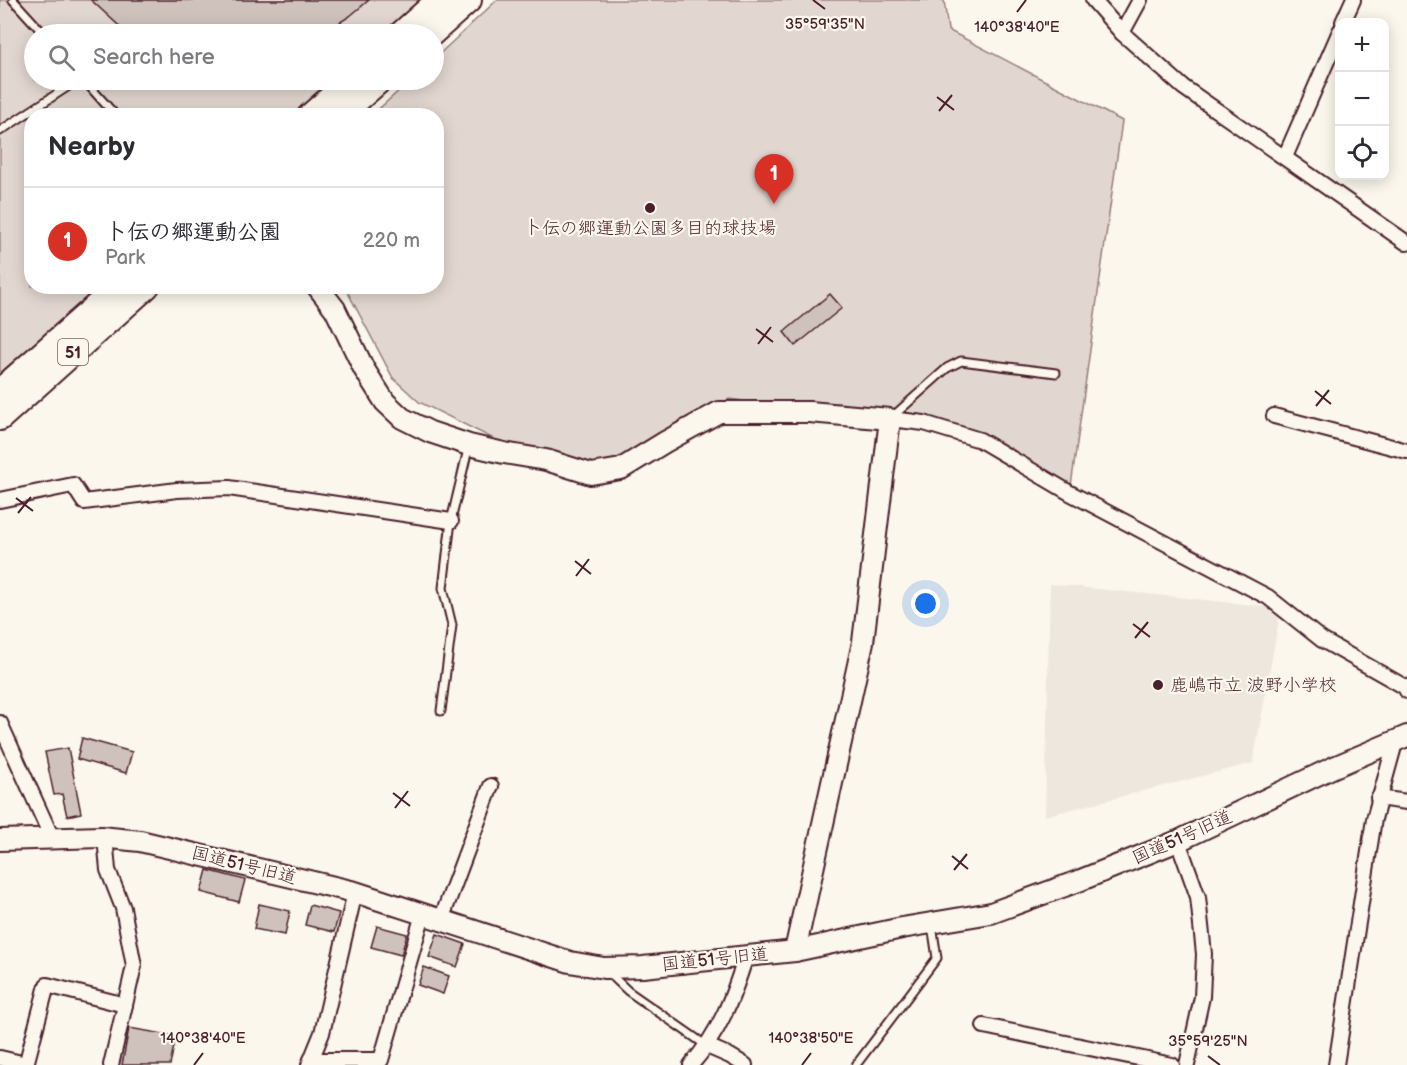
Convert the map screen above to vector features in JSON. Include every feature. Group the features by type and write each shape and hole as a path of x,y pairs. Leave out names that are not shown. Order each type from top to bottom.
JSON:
{"highway":[{"path":"412,24 439,0"},
{"path":"441,24 469,0"},
{"path":"319,108 340,90"},
{"path":"348,108 369,90"},
{"name":"51","path":"0,391 110,294"},
{"name":"51","path":"0,418 138,294"}],"street":[{"path":"1093,0 1122,33 1183,87 1407,243"},
{"path":"1122,33 1140,0"},
{"path":"1345,18 1353,0"},
{"path":"1285,158 1335,43"},
{"path":"323,294 335,309 364,369 385,402 402,418 430,432 469,445 546,460 591,474 621,469 719,412 809,412 924,423 980,440 1070,493 1268,597 1322,640 1406,685"},
{"path":"1274,416 1407,451"},
{"path":"795,951 862,642 890,419"},
{"path":"0,500 73,485 84,502 177,490 229,488 451,522"},
{"path":"0,723 52,838"},
{"path":"1336,1065 1378,798 1401,739"},
{"name":"国道51号旧道","path":"0,840 105,837 152,843 355,892 570,962 604,968 643,967 795,951 991,912 1081,880 1178,841 1334,767 1401,739"},
{"path":"355,892 322,1033 310,1063 381,1060 432,917 491,786"},
{"path":"1378,798 1407,802"},
{"path":"105,837 108,870 123,908 135,966 111,1065"},
{"path":"1178,841 1198,897 1204,954 1203,997 1187,1065"},
{"path":"691,1065 707,1046 730,1005 746,956"},
{"path":"0,1058 26,1065 47,986 125,1005"},
{"path":"984,1026 1172,1065"},
{"path":"707,1046 745,1065"}],"lane":[{"path":"13,0 35,24"},
{"path":"35,108 63,90"},
{"path":"93,90 109,108"},
{"path":"0,131 24,115"},
{"path":"890,419 947,368 961,361 1056,373"},
{"path":"441,711 452,625 442,588 451,522 469,445"},
{"path":"856,1065 937,958 932,923"},
{"path":"604,968 628,991 707,1046"}],"shaded area":[{"path":"0,0 422,0 395,24 24,24 24,90 322,90 301,108 24,108 24,294 91,294 0,373"},
{"path":"497,0 944,0 948,30 1122,121 1070,493 980,440 924,423 729,399 634,453 594,465 510,447 419,402 393,378 349,294 444,294 444,108 380,108 400,90 444,90 444,50"},
{"name":"鹿嶋市立 波野小学校","path":"1050,584 1281,608 1253,763 1045,816"}],"building":[{"path":"91,0 369,0 338,24 117,24"},
{"path":"830,294 842,308 795,346 784,332"},
{"path":"82,738 132,752 126,773 77,759"},
{"path":"68,748 81,813 67,816 62,794 54,795 45,752"},
{"path":"207,870 245,880 239,902 201,892"},
{"path":"259,904 290,911 285,935 254,929"},
{"path":"310,905 339,913 334,932 305,925"},
{"path":"377,926 407,934 401,955 371,947"},
{"path":"437,934 465,944 457,967 429,957"},
{"path":"424,967 449,976 443,994 418,985"},
{"path":"129,1028 176,1036 170,1065 122,1065"}],"place":[{"name":"卜伝の郷運動公園","path":"774,204"},
{"name":"卜伝の郷運動公園多目的球技場","path":"650,208"},
{"name":"鹿嶋市立 波野小学校","path":"1158,685"}]}
